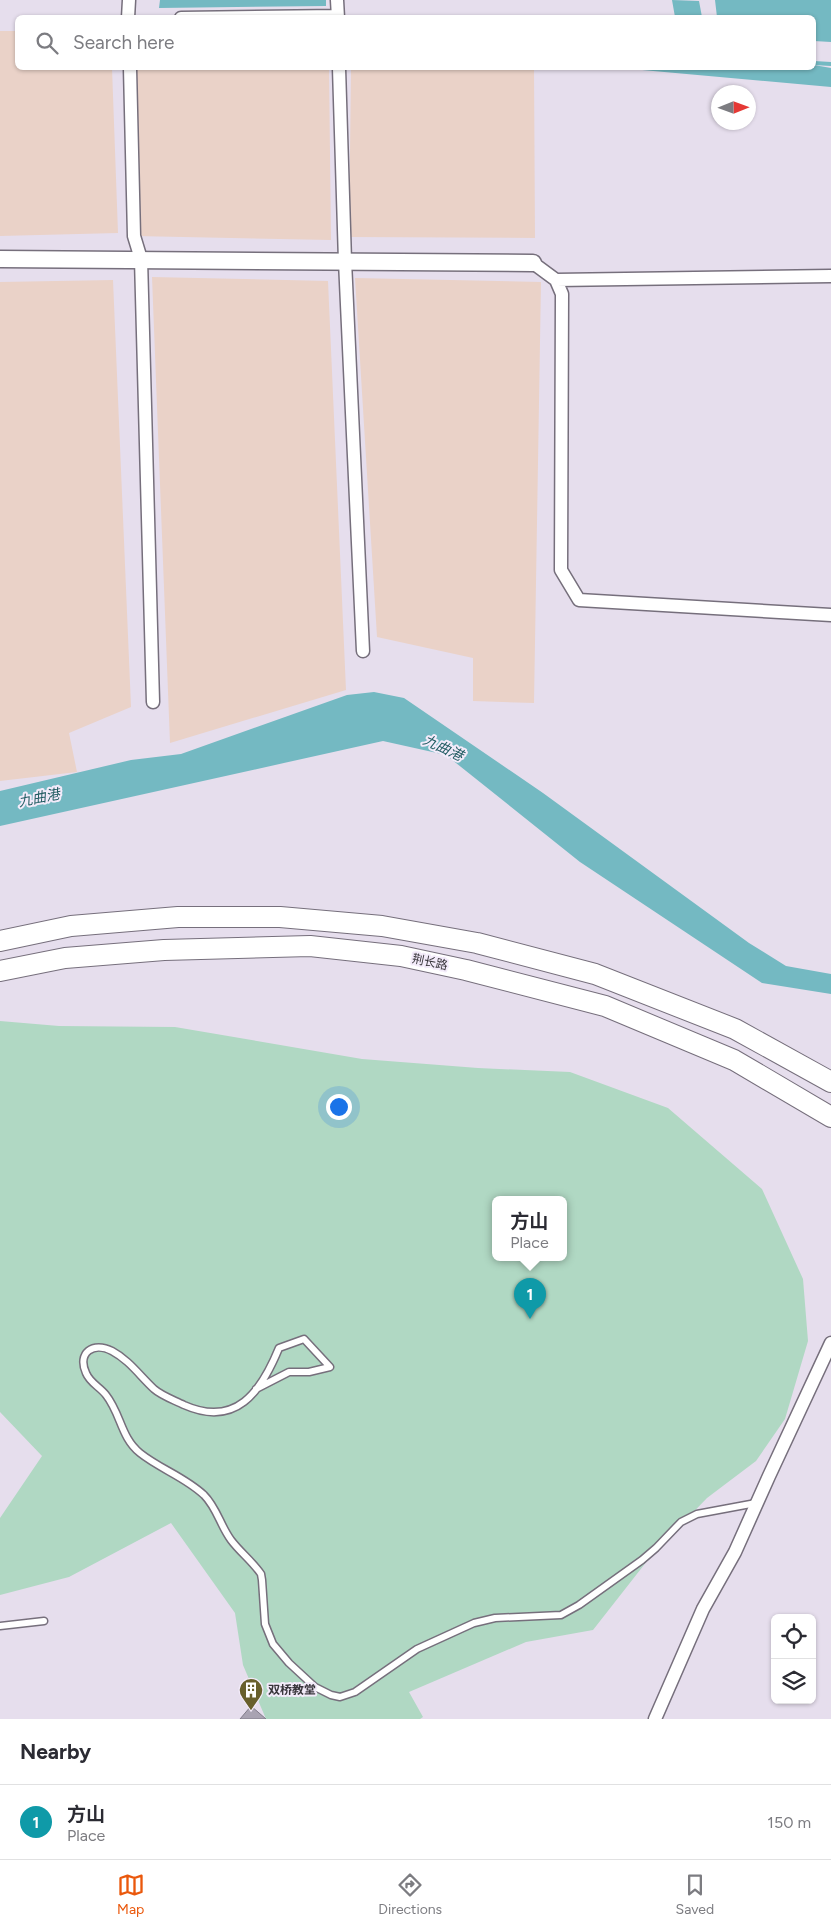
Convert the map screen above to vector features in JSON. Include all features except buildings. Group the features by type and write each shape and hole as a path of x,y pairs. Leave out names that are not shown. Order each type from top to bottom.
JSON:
{"main road":[{"path":"0,941 71,926 178,917 280,917 382,926 477,943 595,974 735,1029 831,1082"},
{"name":"荆长路","path":"0,971 65,958 164,950 310,946 401,956 466,970 605,1006 734,1060 831,1117"}],"street":[{"path":"128,15 129,0"},
{"path":"337,0 338,15"},
{"path":"130,70 134,236 141,259 153,702"},
{"path":"339,70 345,261 363,651"},
{"path":"0,259 533,263 556,280 562,294 561,570 579,600 831,614"},
{"path":"556,280 831,276"},
{"path":"654,1719 703,1609 736,1552 831,1343"}],"lane":[{"path":"256,1389 289,1372 309,1372 330,1367 304,1339 279,1348 264,1382 256,1389 244,1402 232,1409 217,1413 200,1411 170,1399 155,1389 130,1364 112,1351 96,1347 90,1349 85,1355 85,1372 106,1394 124,1436 130,1445 146,1458 185,1480 202,1493 211,1502 230,1539 261,1574 264,1624 273,1644 305,1679 331,1696 340,1697 355,1692 417,1649 474,1623 495,1618 561,1615 579,1605 642,1560 681,1522 697,1514 757,1503"},
{"path":"0,1626 44,1621"}],"shaded area":[{"path":"0,31 15,31 15,70 112,70 118,233 0,236"},
{"path":"137,70 329,70 331,240 134,236"},
{"path":"351,70 534,70 535,238 349,237"},
{"path":"152,277 328,281 346,690 170,743"},
{"path":"355,278 541,282 534,703 473,701 473,658 377,637"},
{"path":"113,280 131,707 69,733 77,772 0,781 0,282"}],"green space":[{"path":"0,1021 59,1026 175,1027 362,1059 478,1068 570,1072 668,1108 762,1189 803,1279 808,1341 785,1419 756,1461 707,1498 651,1556 593,1630 526,1642 409,1692 423,1717 420,1719 266,1719 243,1665 235,1613 171,1523 69,1577 0,1595 0,1518 42,1456 0,1412"}],"water":[{"path":"160,0 326,0 326,6 159,8"},
{"path":"672,0 699,1 702,15 675,15"},
{"path":"715,0 831,0 831,42 816,41 816,15 717,15"},
{"path":"816,65 831,68 831,87 642,70 816,70"},
{"name":"九曲港","path":"374,692 404,698 543,793 749,943 786,966 831,974 831,994 762,983 580,862 446,755 383,741 0,826 0,791 131,760 181,754 347,695"}],"waterway":[{"path":"816,63 831,64"}],"place":[{"name":"方山","path":"530,1319"},
{"name":"双桥教堂","path":"251,1711"}]}
